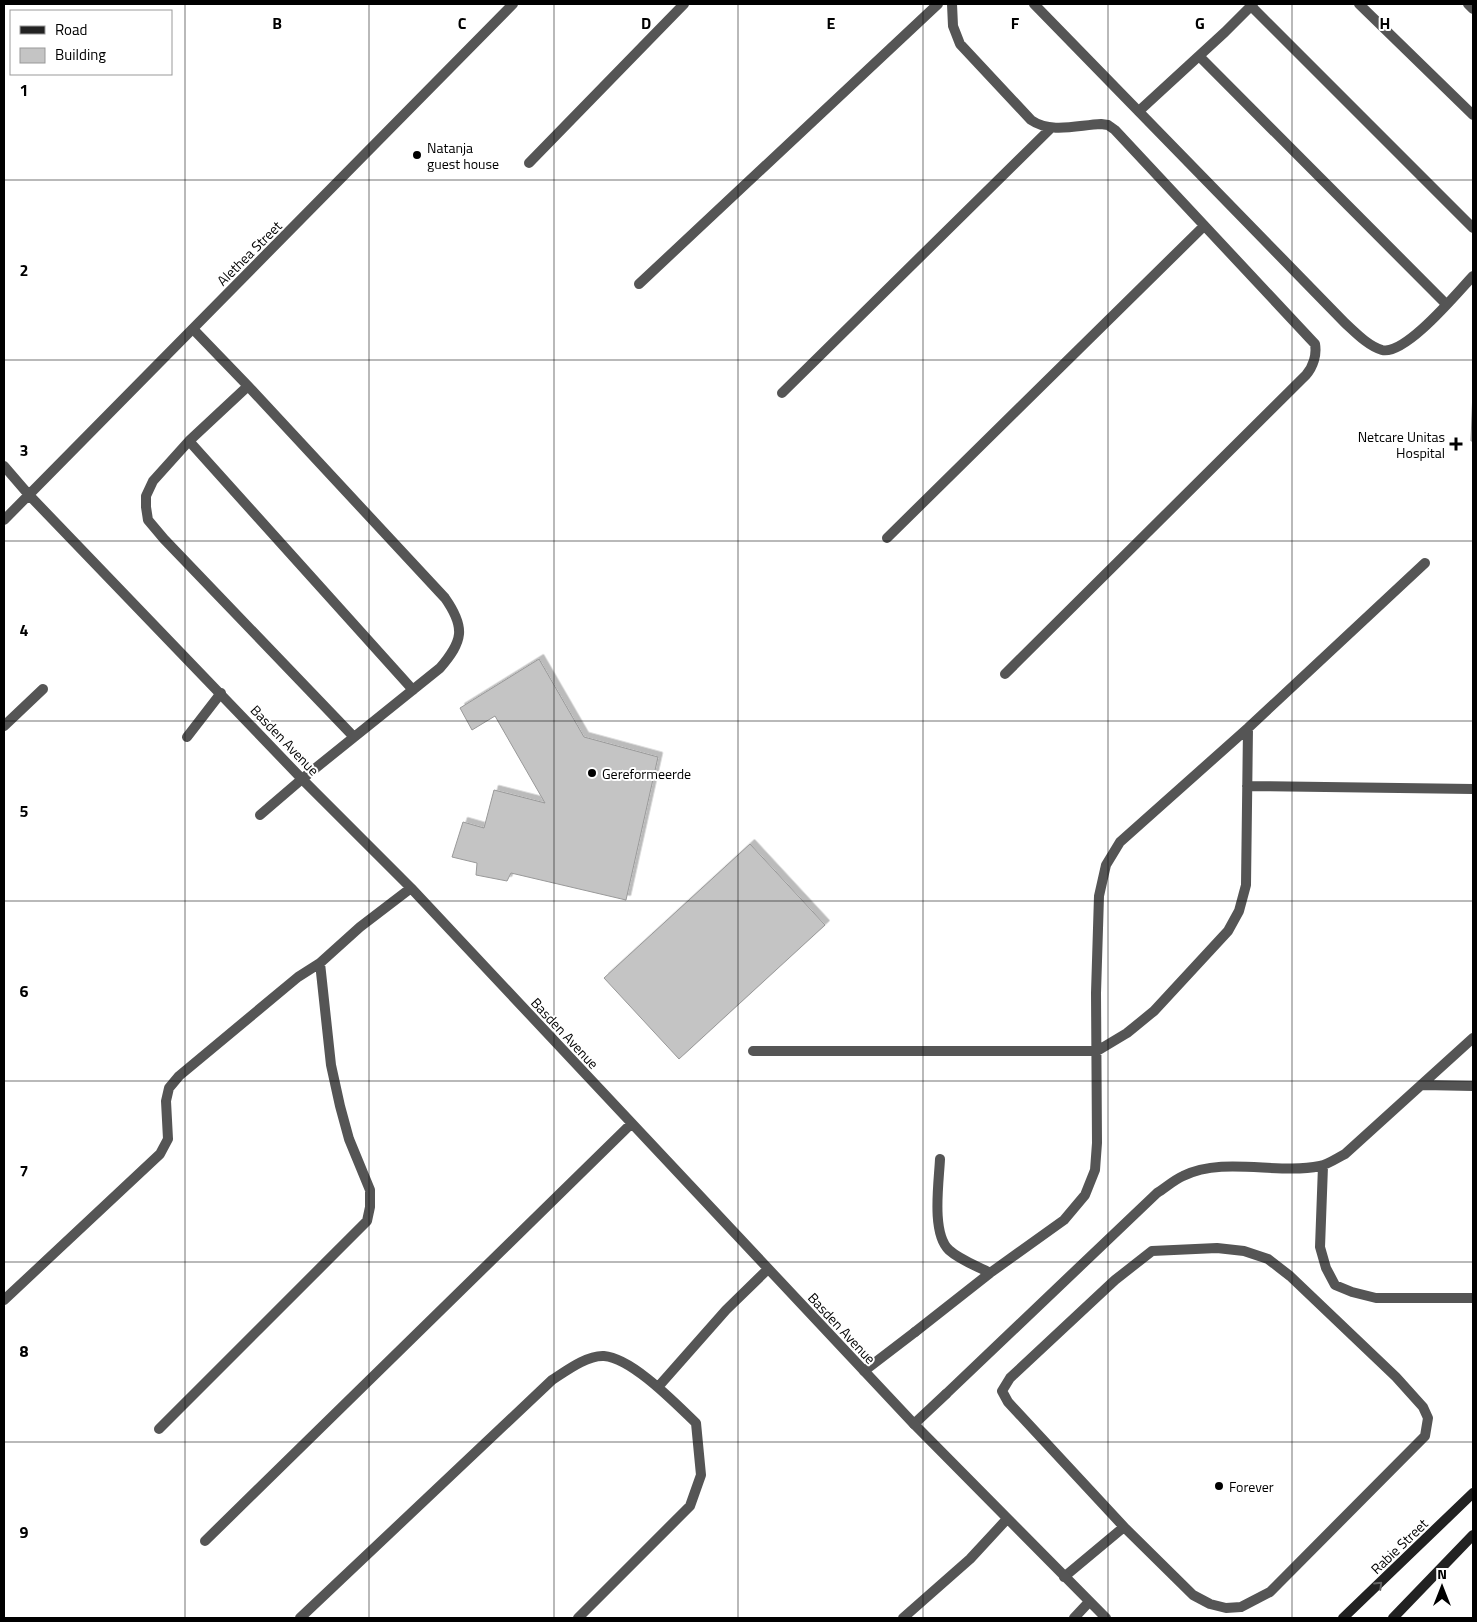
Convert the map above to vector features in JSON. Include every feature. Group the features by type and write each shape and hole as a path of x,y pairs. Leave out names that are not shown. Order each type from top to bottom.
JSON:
{"main road":[{"name":"Rabie Street","path":"1343,1618 1473,1493"},
{"path":"1393,1618 1473,1536"}],"street":[{"name":"Alethea Street","path":"4,520 513,4"},
{"path":"529,163 684,4"},
{"path":"639,284 938,4"},
{"path":"952,4 953,26 960,44 1031,120 1040,126 1051,128 1100,124 1108,125 1115,130 1315,344 1316,350 1310,371 1005,674"},
{"path":"1034,4 1345,323 1367,342 1383,350 1395,349 1415,336 1473,276"},
{"path":"1359,4 1473,115"},
{"path":"1468,4 1473,9"},
{"path":"1139,112 1252,5 1473,228"},
{"path":"1199,56 1446,304"},
{"path":"782,393 1051,128"},
{"path":"887,538 1204,226"},
{"path":"193,329 444,598 455,613 459,628 459,639 454,651 440,668 260,814"},
{"path":"248,386 189,441 153,481 146,496 148,520 354,737"},
{"path":"189,441 413,690"},
{"name":"Basden Avenue","path":"4,466 29,495 302,779 411,888 914,1424 1106,1618"},
{"path":"864,1371 990,1273 1064,1220 1085,1195 1095,1170 1097,1143 1096,993 1099,896 1106,865 1120,842 1248,728 1425,563"},
{"path":"4,726 43,689"},
{"path":"188,737 221,693"},
{"path":"753,1051 1097,1051 1127,1033 1154,1010 1228,931 1239,910 1246,885 1248,728"},
{"path":"1247,786 1473,789"},
{"path":"4,1300 160,1154 168,1139 166,1101 169,1088 179,1076 298,977 320,963 360,928 411,888"},
{"path":"159,1430 367,1221 370,1207 370,1190 349,1139 336,1090 331,1065 320,963"},
{"path":"914,1424 1157,1193 1183,1176 1209,1168 1299,1169 1322,1166 1345,1154 1473,1038"},
{"path":"1423,1085 1473,1086"},
{"path":"205,1541 631,1124"},
{"path":"940,1159 938,1216 942,1238 948,1248 955,1254 990,1273"},
{"path":"1322,1166 1320,1247 1326,1268 1335,1285 1352,1292 1376,1298 1473,1298"},
{"path":"1217,1248 1244,1251 1268,1259 1290,1276 1396,1377 1423,1407 1428,1418 1425,1436 1270,1592 1241,1607 1226,1608 1210,1604 1193,1595 1124,1527 1008,1402 1002,1391 1010,1378 1031,1358 1115,1280 1152,1251 1217,1248"},
{"path":"658,1387 726,1310 768,1269"},
{"path":"300,1618 552,1380 580,1362 604,1356 626,1363 658,1387 696,1424 701,1475 690,1506 578,1618"},
{"path":"903,1618 970,1559 1007,1519"},
{"path":"1064,1577 1124,1527"},
{"path":"1074,1618 1089,1602"}],"building":[{"path":"1473,389 1473,441 1471,441"},
{"name":"Gereformeerde","path":"539,659 584,737 658,757 626,900 511,873 507,881 476,875 477,863 452,857 463,822 484,828 494,790 545,803 495,716 472,730 460,708"},
{"path":"750,844 825,925 679,1059 604,978"}],"place":[{"name":"Natanja guest house","path":"417,155"},
{"name":"Netcare Unitas Hospital","path":"1456,444"},
{"name":"Gereformeerde","path":"592,773"},
{"name":"Forever","path":"1219,1486"}]}
